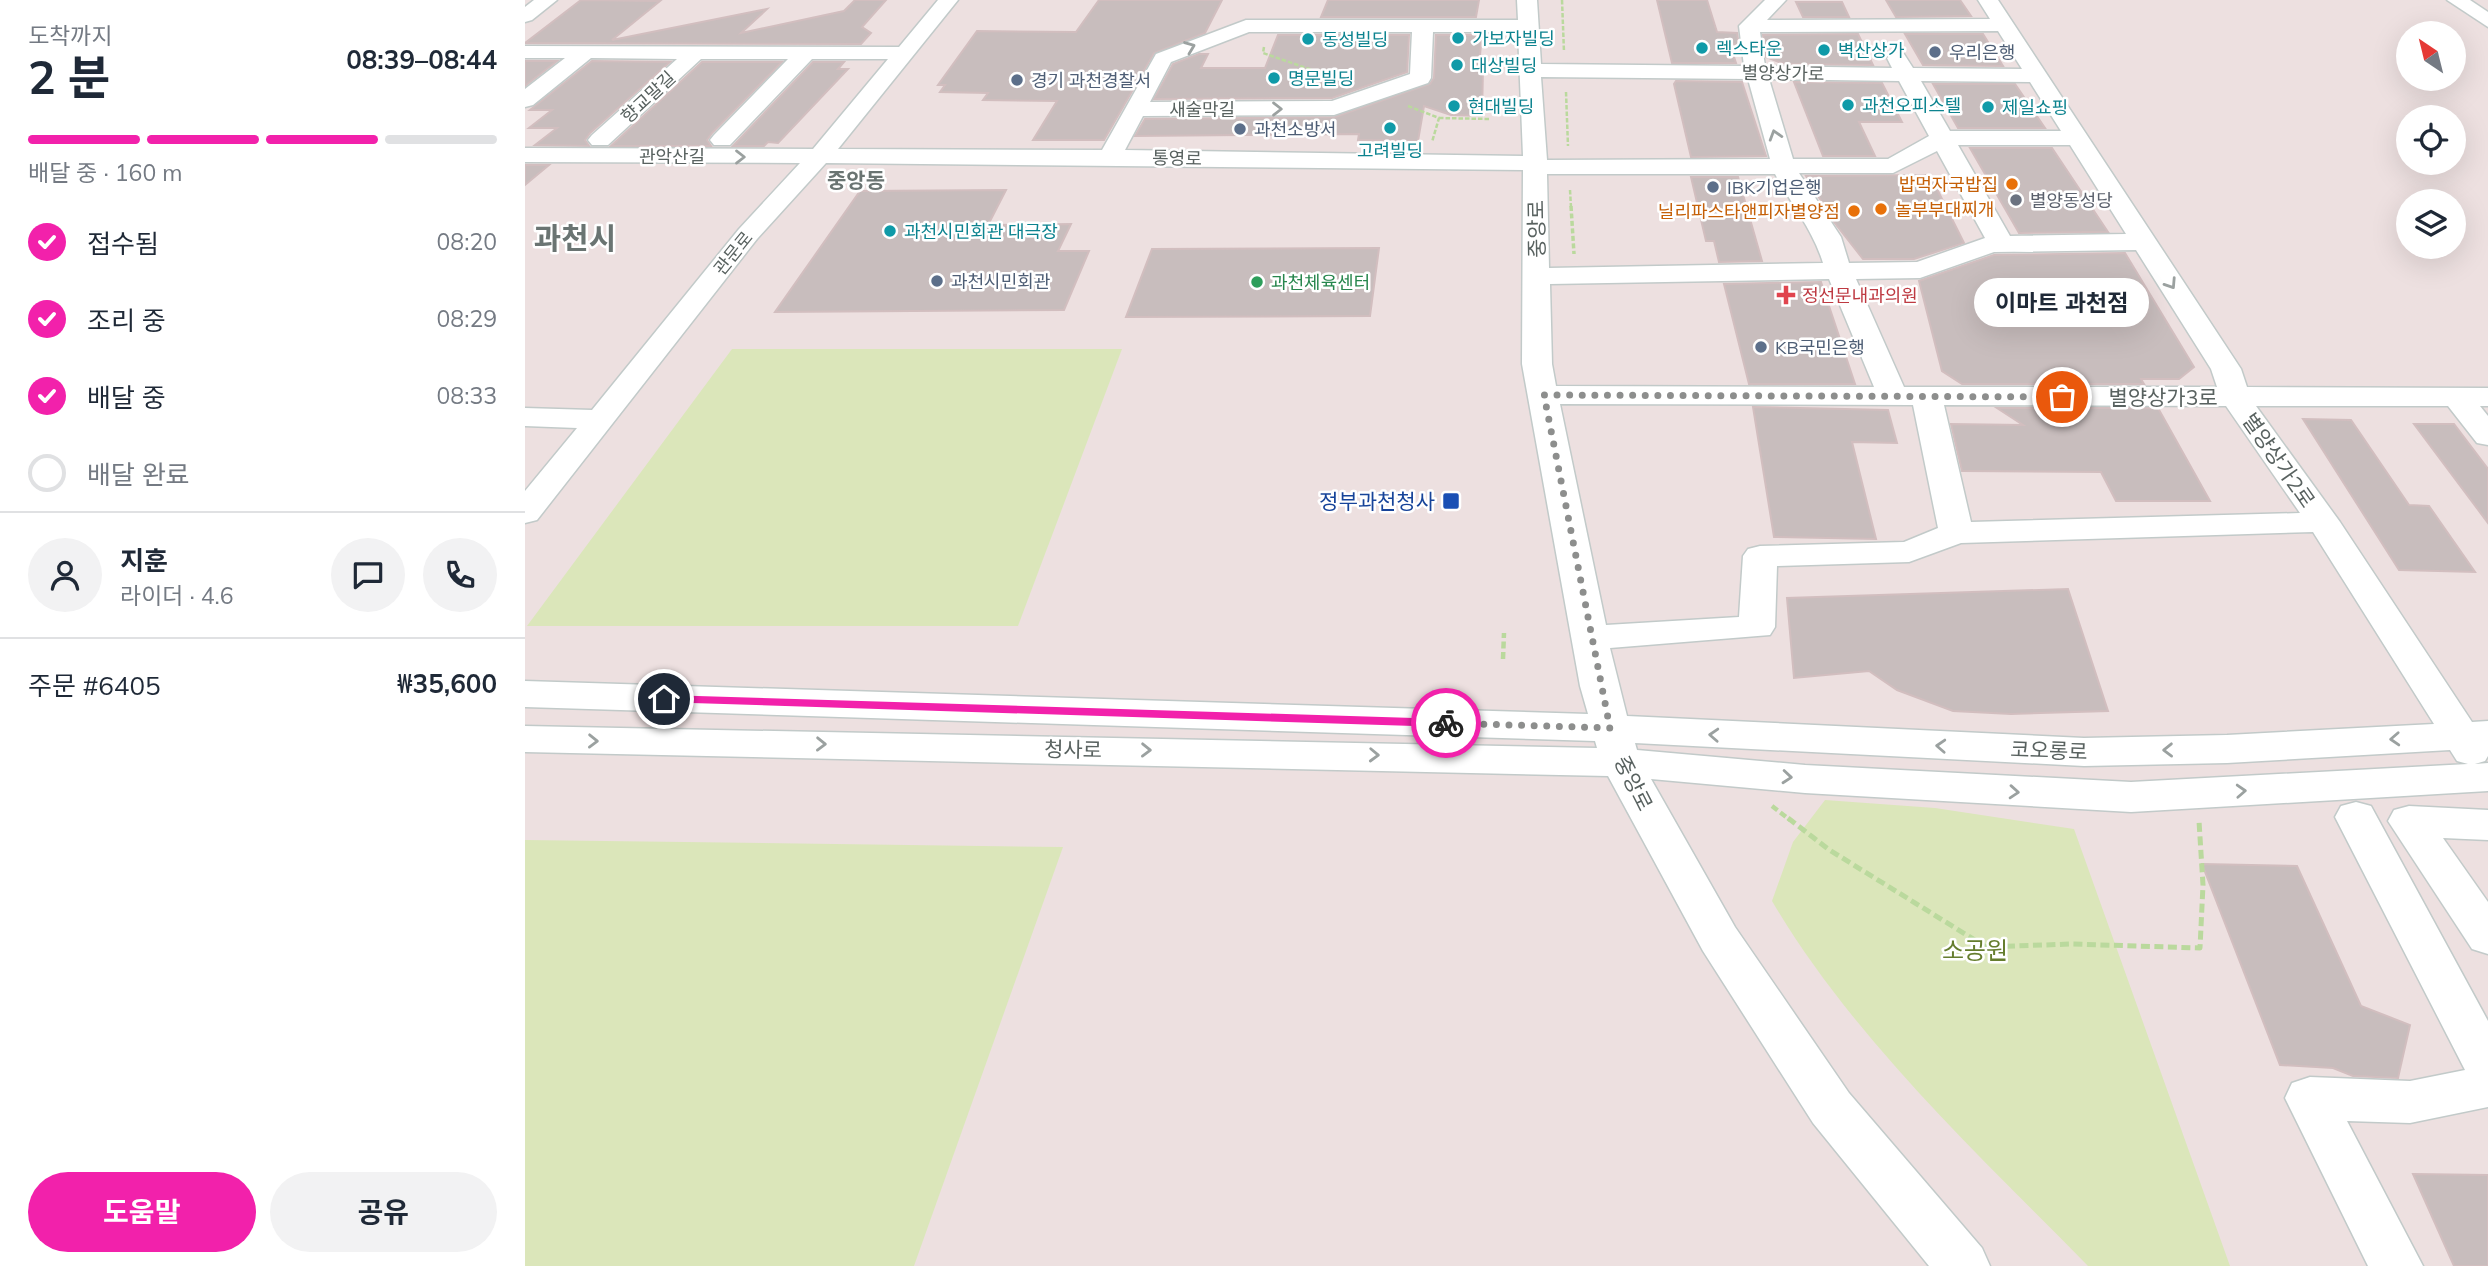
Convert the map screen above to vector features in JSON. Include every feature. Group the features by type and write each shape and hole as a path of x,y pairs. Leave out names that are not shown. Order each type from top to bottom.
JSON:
{"street":[{"path":"525,15 547,0"},
{"name":"관문로","path":"525,513 748,234 819,157 948,0"},
{"path":"1749,26 1776,0"},
{"name":"별양상가2로","path":"1988,0 2226,369 2235,397 2473,735 2488,775"},
{"path":"2458,0 2488,21"},
{"name":"중앙로","path":"1527,13 1547,70 1546,166 1537,275 1537,364 1591,638 1616,745 1719,939 1831,1108 1963,1266"},
{"name":"새술막길","path":"1110,157 1163,58 1246,26 1423,25 1527,13"},
{"name":"새술막길","path":"1135,109 1334,108 1420,78 1423,25"},
{"path":"1749,26 2003,25"},
{"path":"1749,26 1756,73 1784,168 1805,205 1828,237 1839,272 1893,396"},
{"path":"1878,26 2001,243"},
{"name":"향교말길","path":"525,52 904,53"},
{"path":"525,100 586,52"},
{"name":"향교말길","path":"600,140 695,53"},
{"path":"722,140 806,53"},
{"name":"별양상가로","path":"1547,70 2036,76"},
{"path":"1943,138 2077,138"},
{"name":"통영로","path":"819,157 1110,157 1784,168 1893,166 1943,138"},
{"name":"관악산길","path":"525,155 819,157"},
{"path":"1537,275 1920,270 1991,244 2144,242"},
{"name":"별양상가3로","path":"1544,395 2488,397"},
{"path":"1927,397 1956,533"},
{"path":"2457,397 2488,435"},
{"path":"525,417 600,419"},
{"path":"1591,638 1756,627 1760,556 1909,552 1956,533 2323,522"},
{"name":"청사로","path":"525,694 1616,745"},
{"name":"코오롱로","path":"1616,745 2084,752 2227,749 2473,735"},
{"name":"청사로","path":"525,739 1616,745"},
{"path":"1616,745 1805,779 2131,797 2488,775"},
{"path":"2356,817 2488,1067"},
{"path":"2487,934 2409,821 2488,825"},
{"path":"2396,1266 2310,1098 2410,1102 2488,1086"}],"path":[{"path":"1562,0 1547,70 1546,166 1575,275"},
{"path":"1439,118 1490,119"},
{"path":"1503,659 1504,633"},
{"path":"1771,806 1828,849 1986,947 2073,944 2200,947 2203,885 2199,814"}],"green space":[{"path":"732,349 1122,349 1018,626 527,626"},
{"name":"소공원","path":"1825,800 1935,808 2074,829 2230,1266 2088,1266 1918,1092 1878,1046 1839,999 1772,901 1793,842"},
{"path":"525,840 1063,847 914,1266 525,1266"}],"building":[{"path":"581,0 660,1 612,40 767,9 741,33 844,11 855,0 886,0 862,27 871,33 861,44 525,43"},
{"path":"1099,0 1222,0 1205,33 1154,53 1104,140 1033,140 1057,101 983,100 988,93 940,92 945,85 938,85 977,31 1076,32"},
{"path":"1328,0 1479,0 1476,17 1321,17"},
{"path":"1657,0 1707,0 1717,32 1737,33 1739,46 1729,42 1736,63 1672,63"},
{"path":"1886,0 1960,0 1971,16 1896,17"},
{"path":"1796,2 1842,2 1849,17 1803,17"},
{"name":"벽산상가","path":"1858,34 1873,65 1784,64 1766,57 1763,35"},
{"path":"1905,34 1983,34 2003,66 1923,65"},
{"path":"1278,35 1409,35 1407,72 1332,98 1154,99 1173,64 1199,54 1208,54 1201,68 1265,68"},
{"path":"1436,35 1482,35 1479,65 1483,68 1482,116 1451,115 1424,106 1418,141 1358,140 1359,134 1135,136 1145,119 1335,117 1430,84 1434,78"},
{"path":"525,61 557,61 525,86"},
{"path":"592,61 670,62 590,133 585,140 589,146 535,145 557,128 529,128 552,110 530,110"},
{"path":"702,62 782,62 712,133 707,140 711,146 611,146"},
{"path":"813,62 844,62 838,69 848,69 778,143 733,146"},
{"path":"1676,81 1742,82 1766,156 1691,157 1674,84"},
{"name":"과천오피스텔","path":"1794,82 1882,83 1902,122 1859,122 1875,156 1823,156"},
{"name":"제일쇼핑","path":"1933,84 2015,84 2045,128 1958,128"},
{"path":"1970,148 2052,148 2108,232 2019,233"},
{"path":"525,165 549,165 525,185"},
{"path":"1930,175 1964,243 1914,259 1863,259 1834,222 1806,176"},
{"path":"1691,177 1738,177 1762,261 1719,262 1714,241 1706,241"},
{"name":"과천시민회관","path":"1006,190 988,225 1071,224 1058,251 1089,251 1064,310 775,312 860,191"},
{"name":"과천체육센터","path":"1379,248 1370,316 1126,317 1152,249"},
{"path":"2125,253 2194,367 2179,379 2141,379 2144,384 1962,384 1942,371 1919,281 1994,255"},
{"path":"1821,282 1855,384 1749,384 1724,284"},
{"path":"1753,407 1888,410 1897,443 1852,442 1876,539 1774,537"},
{"path":"1997,408 2158,408 2210,501 2116,501 2101,472 1962,471 1951,424 2023,425"},
{"path":"2303,419 2351,420 2409,505 2429,506 2475,572 2399,570"},
{"path":"2414,424 2454,424 2488,469 2488,523"},
{"path":"2068,589 2108,711 2011,714 1953,711 1897,690 1869,671 1794,678 1787,598"},
{"path":"2202,864 2297,866 2361,1006 2410,1025 2398,1078 2353,1076 2333,1068 2280,1065"},
{"path":"2413,1174 2488,1175 2488,1266 2454,1266"}],"way so far":[{"path":"1446,723 1610,728 1599,686 1544,395 2062,397"}],"place":[{"name":"가보자빌딩","path":"1458,38"},
{"name":"동성빌딩","path":"1308,39"},
{"name":"렉스타운","path":"1702,48"},
{"name":"벽산상가","path":"1824,50"},
{"name":"우리은행","path":"1935,52"},
{"name":"대상빌딩","path":"1457,65"},
{"name":"명문빌딩","path":"1274,78"},
{"name":"경기 과천경찰서","path":"1017,80"},
{"name":"과천오피스텔","path":"1848,105"},
{"name":"현대빌딩","path":"1454,106"},
{"name":"제일쇼핑","path":"1988,107"},
{"name":"고려빌딩","path":"1390,128"},
{"name":"과천소방서","path":"1240,129"},
{"name":"밥먹자국밥집","path":"2012,184"},
{"name":"IBK기업은행","path":"1713,187"},
{"name":"별양동성당","path":"2016,200"},
{"name":"놀부부대찌개","path":"1881,209"},
{"name":"닐리파스타앤피자별양점","path":"1854,211"},
{"name":"과천시민회관 대극장","path":"890,231"},
{"name":"과천시민회관","path":"937,281"},
{"name":"과천체육센터","path":"1257,282"},
{"name":"정선문내과의원","path":"1786,295"},
{"name":"KB국민은행","path":"1761,347"},
{"name":"이마트 과천점","path":"2062,397"},
{"name":"정부과천청사","path":"1451,501"}],"district":[{"name":"중앙동","path":"856,180"},
{"name":"과천시","path":"575,238"}],"route":[{"path":"664,699 1446,723"}]}
